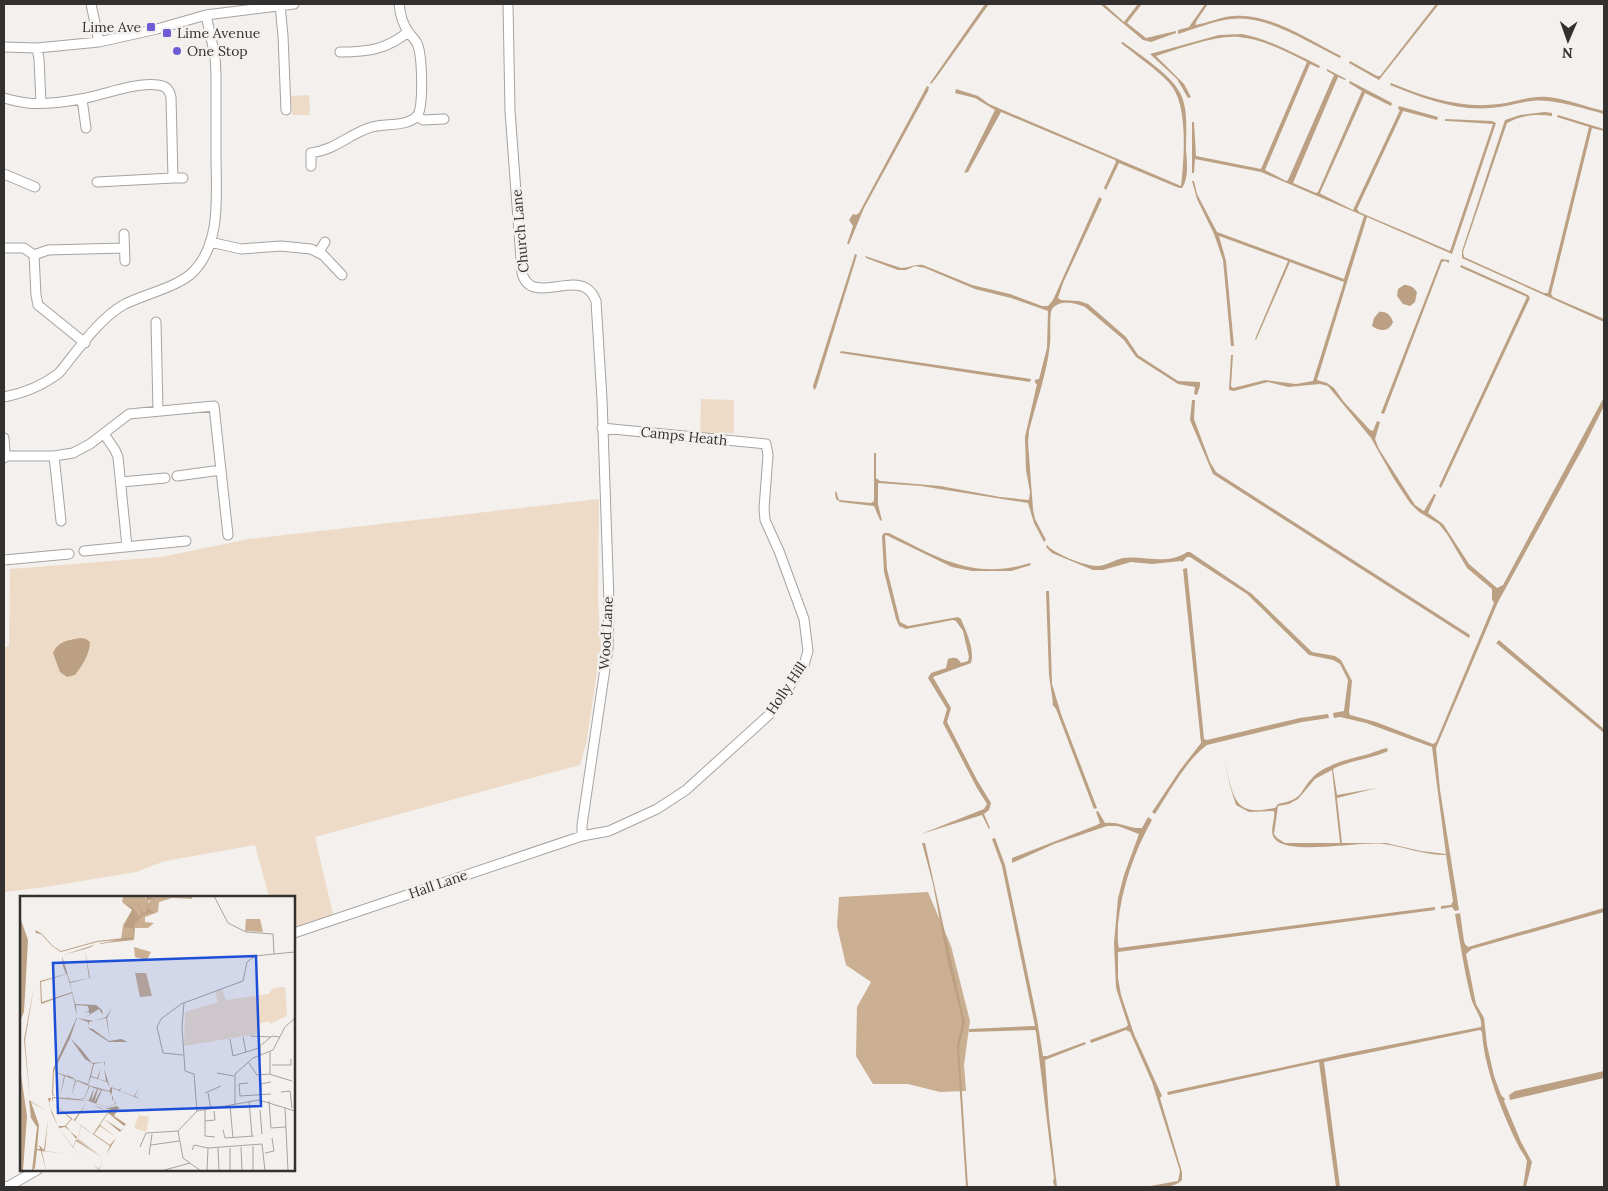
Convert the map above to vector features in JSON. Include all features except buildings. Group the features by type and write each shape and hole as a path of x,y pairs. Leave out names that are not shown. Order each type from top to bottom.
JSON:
{"street":[{"path":"91,4 99,42"},
{"path":"4,47 37,48 99,42 157,29 206,15 250,7 294,4"},
{"path":"311,166 311,153 328,150 370,127 407,122 414,120 417,116 421,108 419,51 418,45 402,20 399,4"},
{"name":"Church Lane","path":"508,4 510,111 522,273 524,280 529,286 537,288 579,286 586,288 592,293 596,301 602,428"},
{"path":"280,6 284,36 280,96 286,110"},
{"path":"4,397 33,389 51,379 110,314 142,296 176,284 193,273 204,259 216,216 216,75 215,56 206,15"},
{"path":"340,52 378,49 396,42 408,32"},
{"path":"37,48 40,59 41,103"},
{"path":"4,98 27,103 41,103 82,99 124,88 156,84 165,87 169,90 171,96 173,178"},
{"path":"82,99 86,128"},
{"path":"417,116 423,120 444,119"},
{"path":"4,174 27,178 35,187"},
{"path":"103,178 183,178"},
{"path":"124,234 125,261"},
{"path":"210,242 241,249 281,246 302,247 319,252 342,275"},
{"path":"319,252 325,242"},
{"path":"4,248 24,248 34,255 36,259 36,296 38,306 85,343"},
{"path":"34,255 48,250 124,248"},
{"path":"156,322 153,366 158,412"},
{"path":"4,438 4,457 54,456 73,453 90,444 130,414 214,406 228,535"},
{"name":"Camps Heath","path":"602,428 766,444"},
{"name":"Wood Lane","path":"582,836 608,648 609,602 602,428"},
{"path":"104,434 118,457 127,547"},
{"name":"Holly Hill","path":"582,836 609,831 657,809 686,790 771,713 804,665 808,651 804,619 780,550 766,520 764,509 768,455 766,444"},
{"path":"54,456 62,501 61,522"},
{"path":"177,476 221,470"},
{"path":"121,482 165,478"},
{"path":"84,551 186,541"},
{"path":"4,560 69,554"},
{"name":"Hall Lane","path":"295,933 582,836"},
{"path":"4,1187 34,1171"}],"shaded area":[{"path":"985,4 989,4 931,84 930,83"},
{"path":"1100,4 1104,4 1124,22 1138,4 1142,4 1127,23 1146,38 1176,31 1176,33 1151,42 1143,40"},
{"path":"1205,4 1208,4 1195,25 1233,16 1261,18 1289,29 1341,56 1340,58 1273,25 1244,19 1218,21 1178,34 1178,30 1189,27"},
{"path":"1436,4 1439,4 1379,80 1349,63 1350,61 1380,76"},
{"path":"1242,34 1262,39 1320,66 1319,68 1310,64 1265,170 1286,181 1334,75 1327,71 1327,69 1346,79 1338,77 1293,183 1316,193 1362,91 1349,83 1350,81 1392,103 1391,106 1365,93 1320,193 1353,210 1400,110 1398,109 1399,106 1438,117 1437,120 1403,111 1357,209 1359,212 1450,251 1493,124 1445,121 1445,119 1492,121 1496,123 1452,254 1367,217 1317,380 1327,383 1334,388 1344,402 1370,430 1373,431 1377,421 1380,422 1375,439 1379,449 1415,505 1424,511 1434,494 1436,495 1428,513 1443,524 1469,564 1497,588 1503,585 1604,397 1604,406 1584,446 1498,602 1436,748 1440,790 1459,910 1455,911 1452,907 1441,909 1441,906 1451,905 1453,901 1446,855 1430,854 1384,844 1313,847 1286,845 1274,838 1272,831 1274,811 1249,812 1236,805 1225,762 1234,796 1238,802 1248,809 1262,810 1275,808 1278,804 1293,800 1314,776 1326,768 1387,748 1388,751 1381,754 1333,769 1337,795 1377,788 1337,798 1342,843 1386,843 1421,851 1446,854 1432,747 1366,723 1340,717 1334,718 1333,713 1344,711 1348,680 1340,664 1333,660 1309,655 1247,594 1190,557 1187,557 1182,562 1152,564 1131,562 1103,570 1093,570 1052,553 1046,547 1047,545 1063,556 1078,562 1097,566 1123,558 1163,559 1190,552 1252,594 1312,652 1335,656 1341,660 1352,681 1350,715 1376,722 1433,744 1436,742 1494,603 1492,589 1467,568 1439,524 1419,512 1410,503 1371,438 1328,386 1320,384 1288,387 1268,382 1234,391 1229,390 1231,355 1233,355 1231,386 1233,388 1265,380 1296,384 1313,381 1344,282 1290,262 1256,340 1288,261 1219,236 1226,261 1234,346 1231,346 1223,260 1214,234 1197,199 1192,181 1194,181 1197,194 1217,232 1344,279 1364,216 1261,172 1195,159 1194,173 1192,173 1192,122 1194,122 1196,156 1261,169 1307,62 1266,43 1239,37 1208,40 1156,56 1184,84 1191,97 1188,98 1177,79 1150,54 1219,35","holes":["1332,770 1340,843 1285,843 1274,834 1278,806 1289,804 1298,799 1315,779"]},
{"path":"1123,42 1165,74 1178,89 1182,97 1186,116 1187,175 1182,188 1119,163 1106,190 1104,188 1116,162 1115,160 1001,112 968,172 964,173 995,110 975,98 955,93 956,89 978,96 989,104 1181,186 1184,136 1178,97 1163,77 1121,43"},
{"path":"1391,83 1430,97 1457,103 1485,105 1536,97 1548,97 1604,111 1604,114 1541,100 1491,108 1465,108 1427,99 1390,85"},
{"path":"927,86 929,87 928,91 864,208 849,244 847,244 853,226 849,220 853,214 859,213"},
{"path":"309,95 310,115 292,115 291,96"},
{"path":"1552,113 1552,116 1529,116 1507,123 1463,252 1464,257 1544,293 1548,293 1589,127 1557,117 1558,115 1604,129 1604,131 1592,128 1551,294 1553,297 1604,319 1604,322 1462,258 1462,251 1505,120 1520,115"},
{"path":"1099,197 1102,199 1063,283 1058,298 1088,304 1126,337 1138,355 1178,381 1200,382 1197,395 1194,394 1195,387 1178,384 1136,357 1124,340 1085,307 1072,303 1059,304 1051,312 1049,355 1029,431 1028,442 1033,509 1035,519 1046,540 1044,542 1034,523 1028,503 921,486 878,483 878,504 882,521 874,506 840,502 836,499 836,491 839,500 871,503 874,501 874,453 876,453 876,478 880,481 940,486 1000,497 1029,500 1030,492 1026,470 1025,437 1037,384 1035,380 1039,379 1047,348 1048,311 1011,298 975,289 925,268 915,266 906,270 898,270 865,256 901,268 917,265 923,265 972,285 1010,294 1042,306 1048,306 1053,300"},
{"path":"855,254 857,255 814,390 813,386"},
{"path":"1441,259 1449,260 1449,263 1442,262 1384,414 1381,413"},
{"path":"1461,265 1528,295 1530,298 1441,488 1439,486 1527,297 1460,267"},
{"path":"1404,285 1412,287 1417,292 1415,302 1410,306 1403,304 1397,296 1398,289"},
{"path":"1379,312 1390,315 1393,322 1389,328 1381,330 1372,326 1374,318"},
{"path":"841,351 1031,379 1030,382 840,353"},
{"path":"701,399 734,400 734,433 700,433"},
{"path":"1192,400 1195,400 1194,419 1210,462 1216,472 1470,635 1469,638 1213,474 1190,420"},
{"path":"599,499 598,602 601,645 586,745 580,765 315,837 333,914 295,928 295,896 269,896 255,845 165,861 136,872 4,892 4,647 9,646 10,569 161,557 249,539"},
{"path":"884,533 889,533 940,558 973,568 1010,568 1030,563 1031,565 1011,571 972,571 952,567 885,536 887,569 900,622 908,626 958,617 961,619 967,635 972,652 971,663 933,677 951,708 947,722 991,803 989,810 984,814 989,829 982,815 921,834 984,809 987,804 943,723 947,709 928,678 931,673 946,668 948,659 956,658 961,663 968,661 969,657 963,631 956,621 906,629 899,626 884,572 882,536"},
{"path":"1187,568 1204,739 1207,740 1300,718 1328,714 1329,718 1302,722 1207,745 1186,767 1155,814 1152,812 1201,743 1183,569"},
{"path":"1046,591 1049,591 1052,684 1061,714 1097,808 1094,809 1056,709 1052,704"},
{"path":"81,638 90,642 87,655 75,675 67,677 60,672 53,653 58,646 68,640"},
{"path":"1499,640 1604,729 1604,733 1496,643"},
{"path":"1098,811 1105,823 1142,828 1148,817 1152,820 1134,857 1126,883 1118,924 1119,948 1435,907 1435,910 1118,952 1118,978 1121,995 1134,1034 1162,1096 1160,1098 1182,1172 1182,1180 1170,1186 1145,1187 1178,1181 1180,1171 1152,1082 1130,1032 1126,1030 1091,1043 1090,1040 1128,1025 1116,988 1114,943 1118,898 1139,834 1118,826 1107,826 1054,844 1012,863 1012,858 1097,825 1100,823 1096,812"},
{"path":"995,838 1005,865 1043,1056 1085,1042 1086,1044 1045,1060 1057,1187 1055,1187 1053,1182 1035,1030 969,1032 969,1029 1035,1026 1002,866 992,839"},
{"path":"922,843 925,843 965,1023 959,1047 968,1187 966,1187 957,1047 962,1019 948,963 933,884"},
{"path":"928,892 951,946 970,1021 964,1065 966,1091 940,1092 908,1084 873,1084 856,1056 857,1007 871,982 846,965 837,926 839,897"},
{"path":"1604,908 1604,912 1472,949 1466,954 1476,1004 1484,1018 1487,1045 1494,1076 1521,1142 1532,1162 1526,1187 1523,1187 1527,1161 1500,1104 1490,1075 1483,1046 1482,1032 1480,1030 1324,1062 1340,1187 1336,1187 1319,1062 1168,1095 1167,1092 1481,1027 1481,1020 1472,1001 1469,988 1455,914 1460,913 1464,941 1468,947"},
{"path":"1604,1071 1604,1078 1510,1100 1509,1095 1515,1091"}],"place":[{"name":"Lime Ave","path":"151,27"},
{"name":"Lime Avenue","path":"167,33"},
{"name":"One Stop","path":"177,51"}]}
